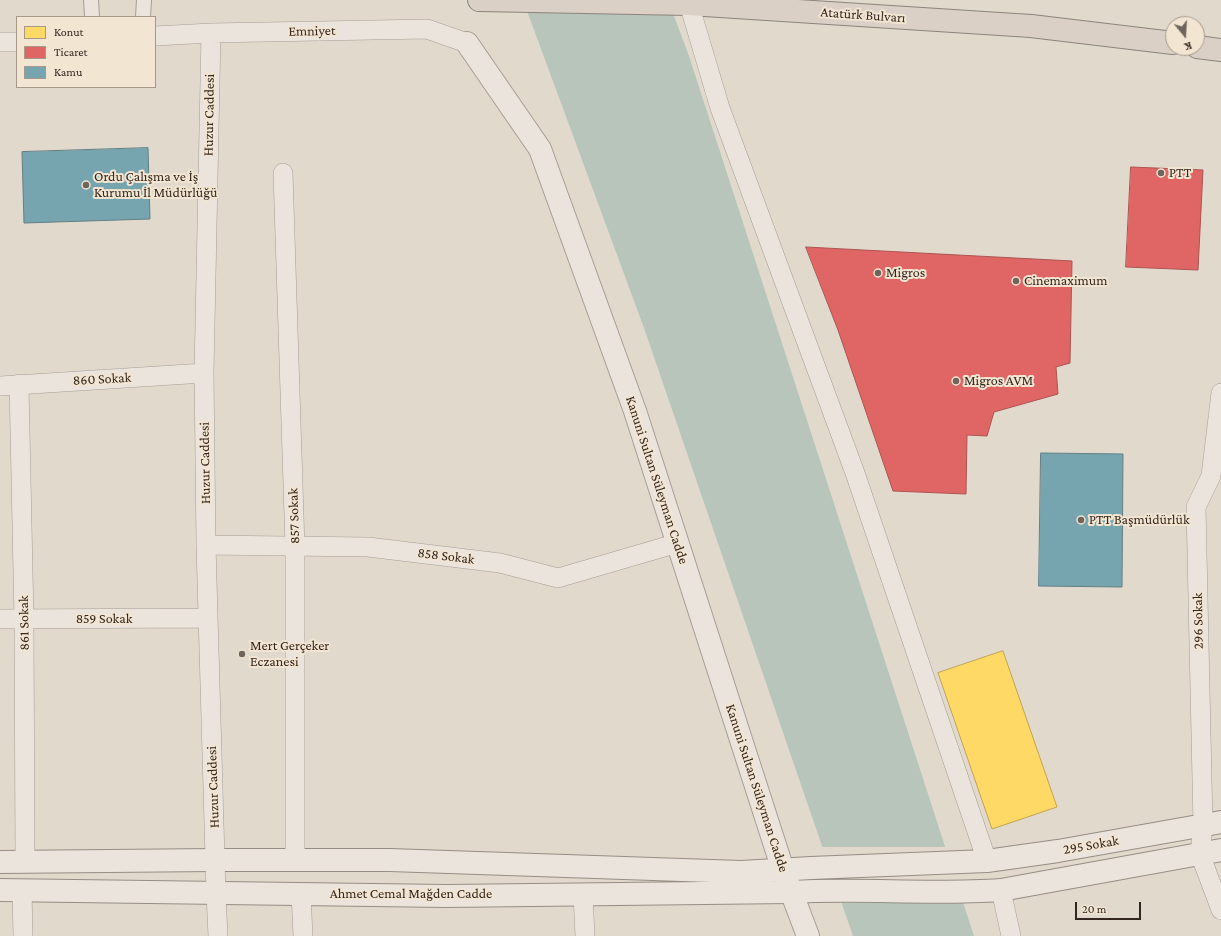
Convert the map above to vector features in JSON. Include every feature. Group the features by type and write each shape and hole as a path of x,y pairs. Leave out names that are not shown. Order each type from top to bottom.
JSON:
{"highway":[{"name":"Atatürk Bulvarı","path":"480,0 689,4 1031,26 1165,42"},
{"path":"1205,48 1221,50"}],"main road":[{"name":"Kanuni Sultan Süleyman Cadde","path":"467,43 540,149 635,410 782,870 808,936"},
{"name":"295 Sokak","path":"782,870 987,861 1058,851 1212,824"},
{"name":"295 Sokak","path":"822,890 967,892 1001,890 1221,850"},
{"path":"0,862 390,860 741,872 782,870"},
{"name":"Ahmet Cemal Mağden Cadde","path":"0,890 446,896 791,892 822,890"}],"street":[{"path":"91,0 92,16"},
{"path":"143,16 144,0"},
{"path":"689,4 720,108 855,473 987,861"},
{"name":"Emniyet","path":"156,36 211,33 427,29 467,43"},
{"name":"Huzur Caddesi","path":"211,33 204,373 206,545 218,936"},
{"path":"0,42 16,42"},
{"name":"857 Sokak","path":"283,173 295,547 295,860"},
{"name":"860 Sokak","path":"0,386 204,373"},
{"name":"861 Sokak","path":"19,384 24,619 25,862"},
{"name":"296 Sokak","path":"1200,854 1212,824 1196,507 1214,486 1211,476 1221,393"},
{"name":"858 Sokak","path":"206,545 368,547 500,563 558,578 678,543"},
{"name":"859 Sokak","path":"0,619 208,618"},
{"path":"1200,854 1221,910"},
{"path":"22,890 23,936"},
{"path":"1001,890 1011,936"},
{"path":"301,894 303,936"},
{"path":"583,894 586,936"}],"shaded area":[{"path":"523,0 668,0 689,56 974,936 853,936 644,328"}],"pier":[{"path":"820,847 947,847 965,903 839,903"}],"building: Konut":[{"path":"1003,651 1057,807 992,829 938,673"}],"building: Ticaret":[{"path":"1131,167 1203,170 1198,270 1126,267"},
{"name":"Migros AVM","path":"806,247 1072,261 1070,363 1056,367 1058,394 994,412 987,436 967,435 966,494 893,491 838,330"}],"building: Kamu":[{"name":"Ordu Çalışma ve İş Kurumu İl Müdürlüğü","path":"148,148 150,219 24,223 22,152"},
{"name":"PTT Başmüdürlük","path":"1041,453 1123,454 1122,587 1039,586"}],"place":[{"name":"PTT","path":"1161,173"},
{"name":"Ordu Çalışma ve İş Kurumu İl Müdürlüğü","path":"86,185"},
{"name":"Migros","path":"878,273"},
{"name":"Cinemaximum","path":"1016,281"},
{"name":"Migros AVM","path":"956,381"},
{"name":"PTT Başmüdürlük","path":"1081,520"},
{"name":"Mert Gerçeker Eczanesi","path":"242,654"}]}
